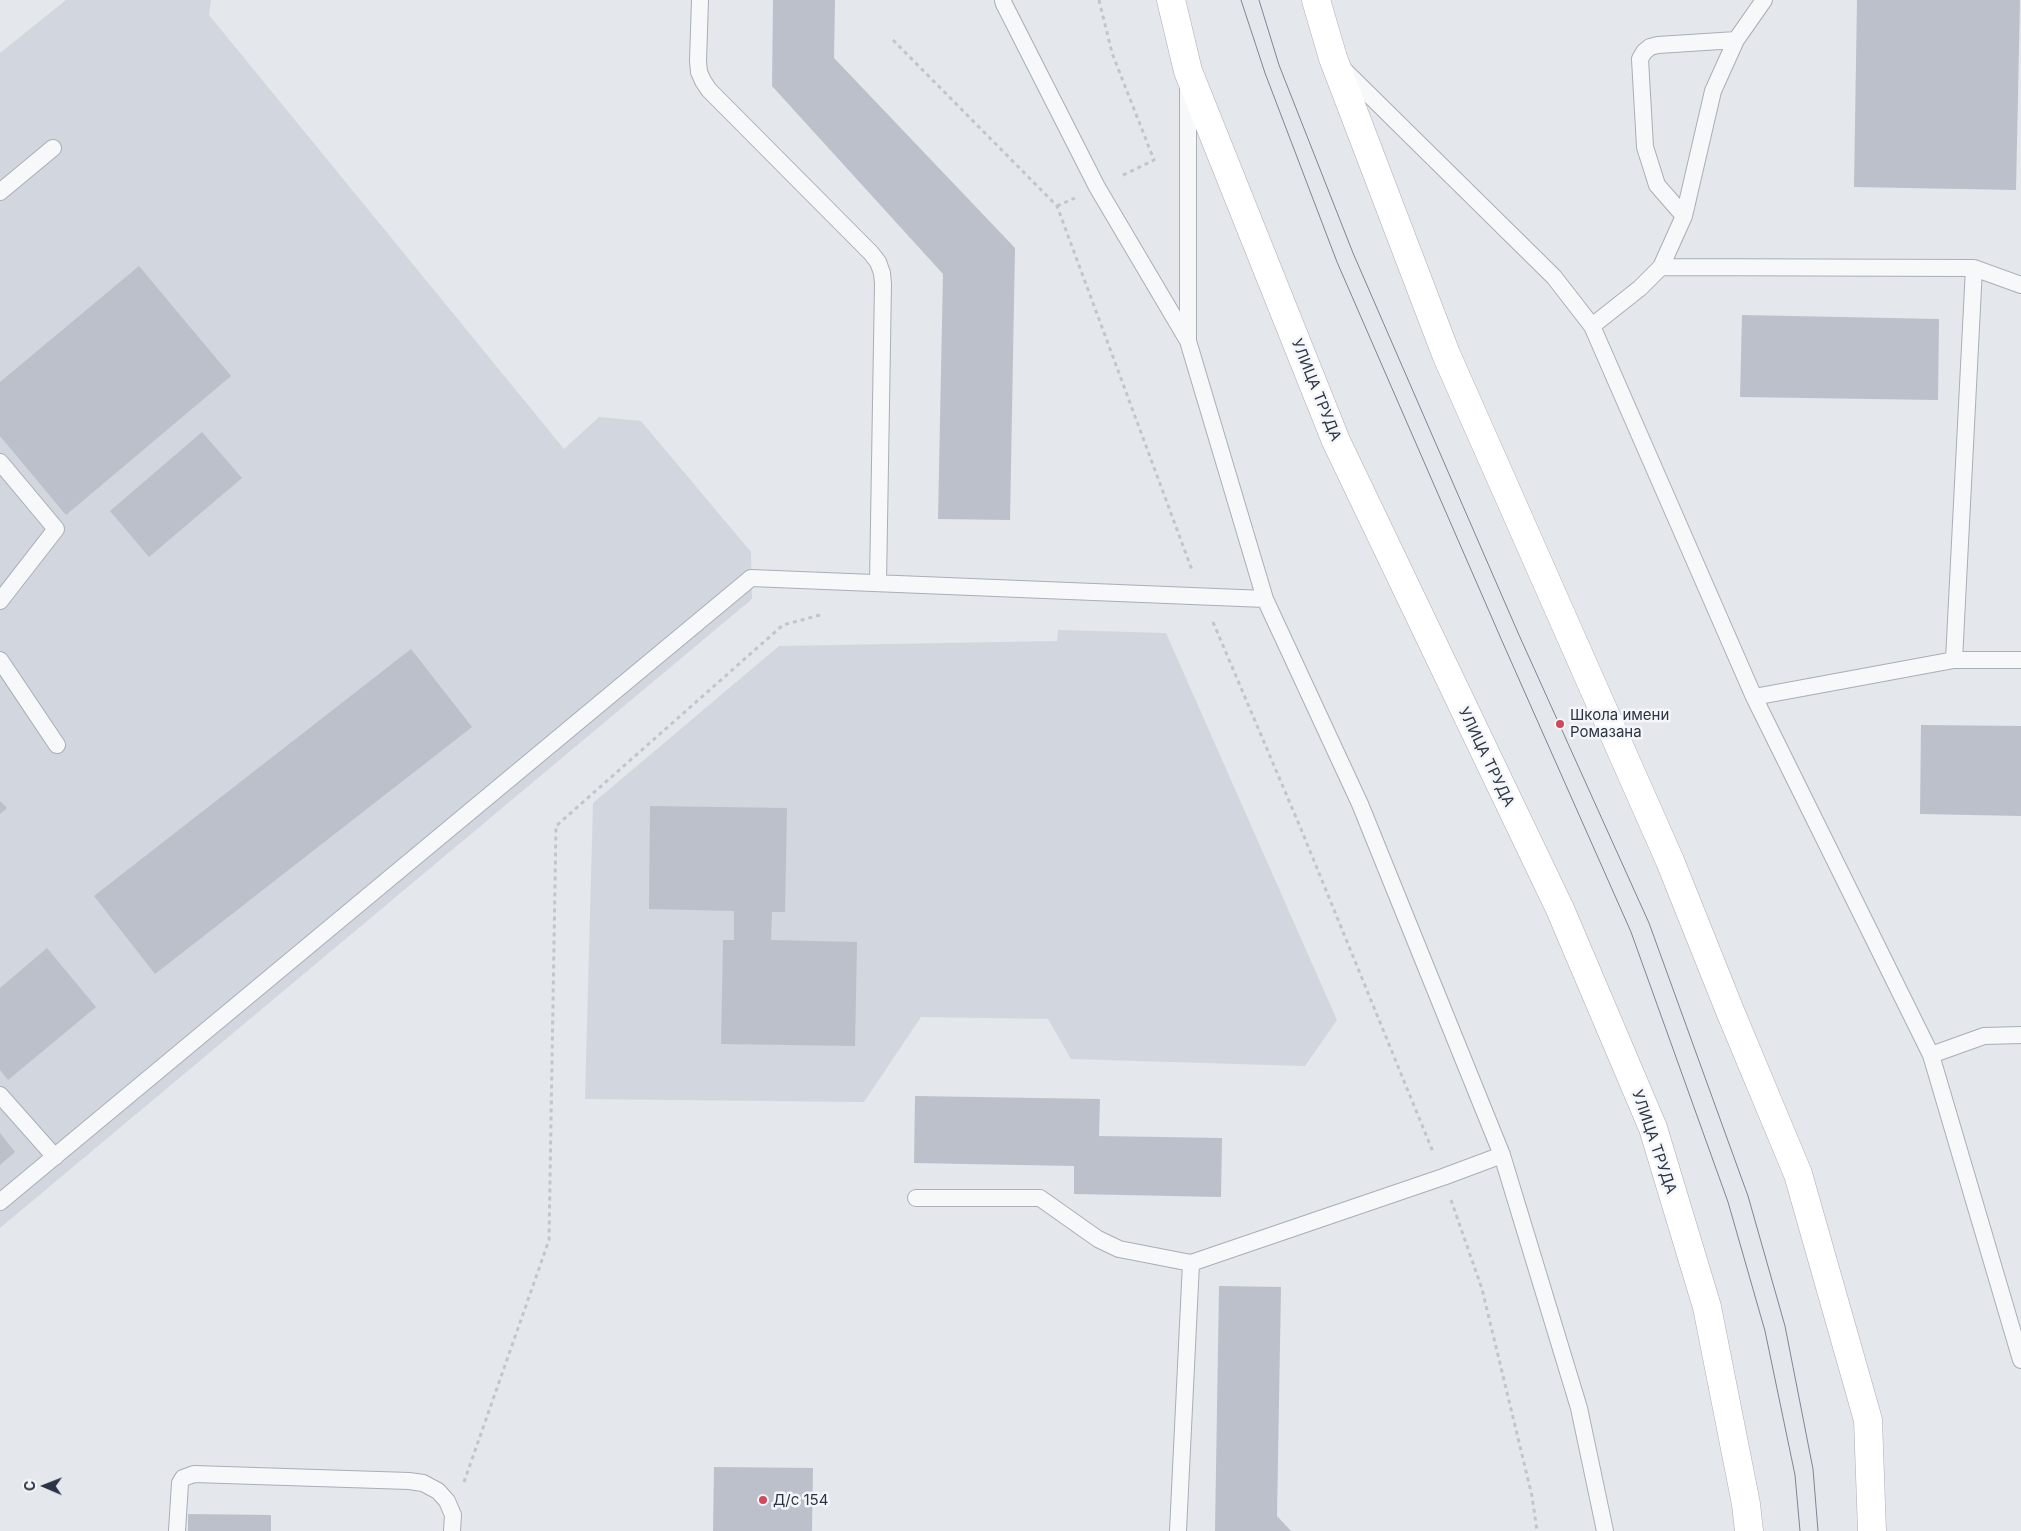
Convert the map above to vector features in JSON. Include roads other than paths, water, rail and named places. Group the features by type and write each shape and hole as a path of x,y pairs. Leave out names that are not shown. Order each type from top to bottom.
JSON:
{"main road":[{"name":"УЛИЦА ТРУДА","path":"1171,0 1188,71 1336,441 1560,910 1653,1128 1707,1307 1746,1504 1749,1531"},
{"path":"1316,0 1333,58 1446,354 1670,861 1798,1174 1868,1420 1872,1531"}],"lane":[{"path":"700,0 698,61 699,72 703,81 709,90 871,253 878,262 882,273 878,583"},
{"path":"1004,0 1008,12 1097,187 1188,341 1265,599 1360,804 1502,1155 1579,1408 1606,1531"},
{"path":"1592,326 1640,288 1661,267 1684,216 1713,90 1736,40 1764,0"},
{"path":"1684,216 1657,185 1644,147 1640,59 1650,47 1658,45 1736,40"},
{"path":"1333,58 1554,276 1592,326 1754,697 1931,1055 2021,1360"},
{"path":"1188,71 1188,341"},
{"path":"0,192 53,148"},
{"path":"1661,267 1974,268 2021,285"},
{"path":"1954,660 1974,268"},
{"path":"0,462 56,529 0,602"},
{"path":"0,1202 751,578 1265,599"},
{"path":"0,660 57,745"},
{"path":"1754,697 1954,660 2021,660"},
{"path":"1931,1055 1984,1036 2021,1035"},
{"path":"0,1096 55,1157"},
{"path":"916,1198 1040,1198 1098,1239 1119,1249 1191,1263 1502,1155"},
{"path":"1178,1531 1191,1263"},
{"path":"177,1531 180,1483 183,1478 194,1474 423,1483 438,1491 446,1501 453,1523"}],"tram line":[{"path":"1241,0 1265,73 1337,262 1631,932 1728,1202 1765,1331 1795,1475 1800,1531"},
{"path":"1259,0 1279,65 1353,253 1519,635 1649,923 1748,1196 1785,1326 1813,1469 1818,1531"}],"place":[{"name":"Школа имени Ромазана","path":"1560,724"},
{"name":"Д/с 154","path":"763,1500"}]}
